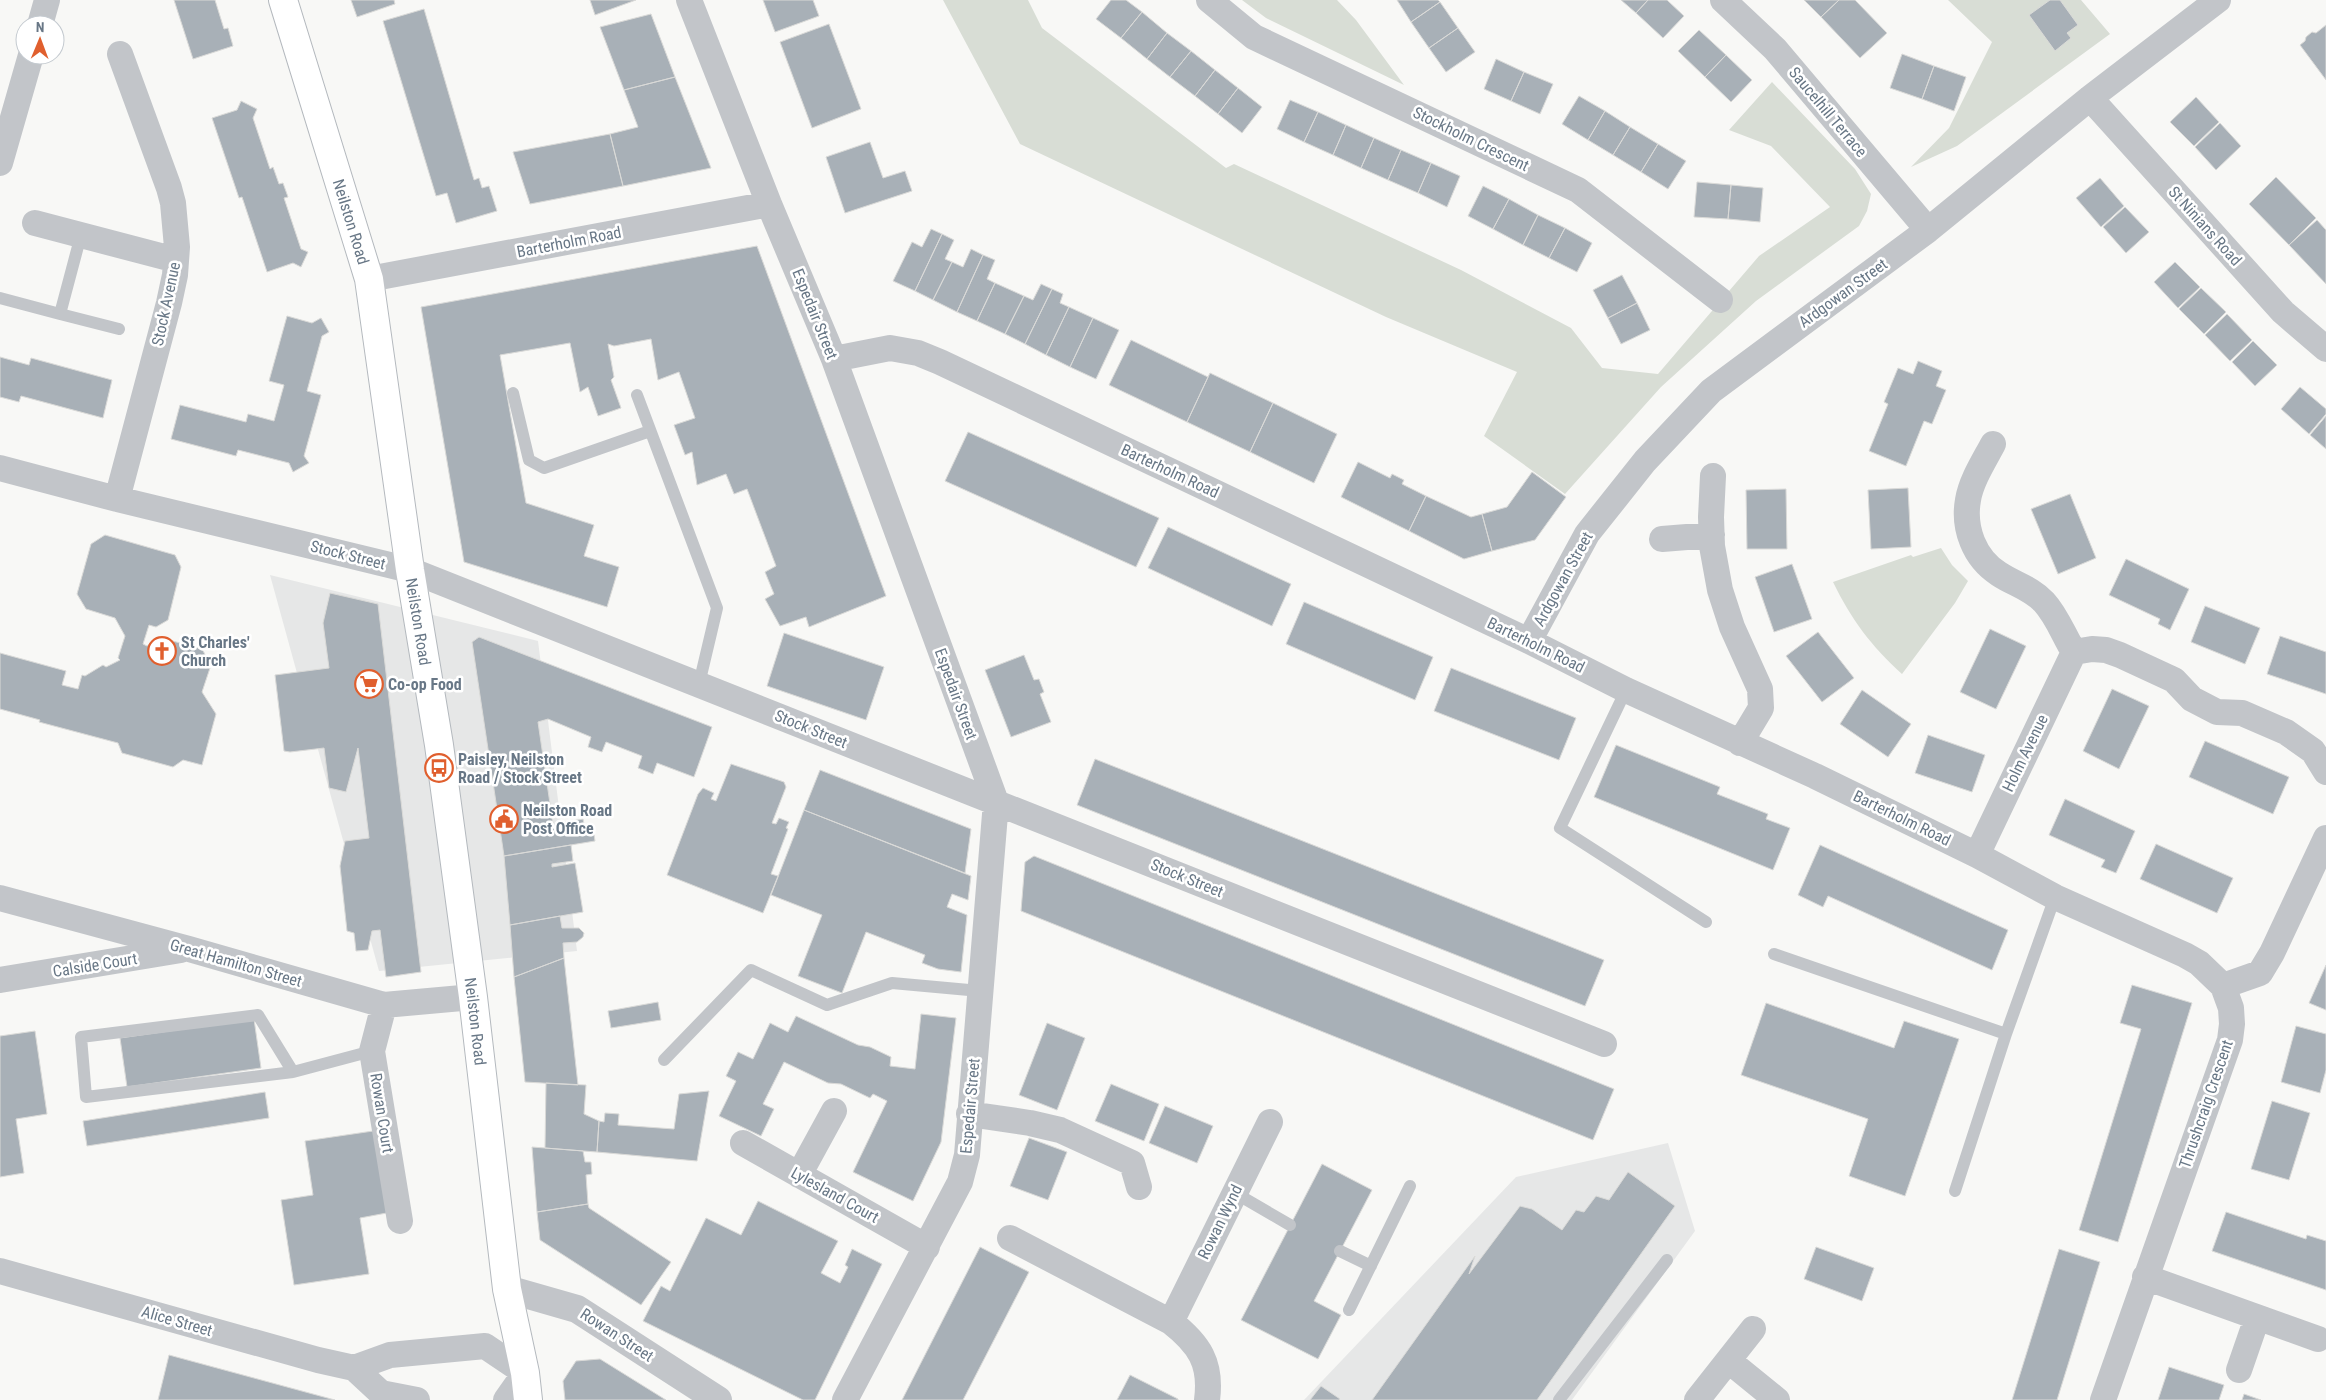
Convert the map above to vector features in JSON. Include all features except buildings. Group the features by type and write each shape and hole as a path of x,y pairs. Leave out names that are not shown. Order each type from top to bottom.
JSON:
{"main road":[{"name":"Neilston Road","path":"283,0 369,279 410,570 439,745 473,997 507,1289 525,1373 528,1400"}],"street":[{"path":"43,15 47,0"},
{"name":"Espedair Street","path":"689,0 834,359 996,802 967,1155 960,1182 845,1400"},
{"name":"Stockholm Crescent","path":"1210,0 1254,37 1447,126 1578,190 1720,300"},
{"name":"Saucelhill Terrace","path":"1722,0 1775,49 1928,230"},
{"name":"Ardgowan Street","path":"1529,640 1587,534 1645,461 1710,391 1928,230 2090,98 2218,0"},
{"name":"Stock Avenue","path":"117,499 169,302 176,260 175,219 169,188 120,54"},
{"path":"0,164 28,65"},
{"name":"St Ninians Road","path":"2090,98 2283,312 2326,350"},
{"name":"Barterholm Road","path":"369,279 770,204"},
{"path":"35,223 176,260"},
{"name":"Barterholm Road","path":"834,359 890,348 918,354 940,362 1529,640 1626,690 1815,776 2055,897 2185,955 2199,963 2223,986"},
{"path":"1993,444 1968,499 1966,520 1971,542 1982,560 1998,574 2032,592 2044,602 2074,652 2092,649 2106,650 2120,655 2174,680 2192,699 2217,712 2242,713 2286,732 2313,751 2326,772"},
{"name":"Stock Street","path":"0,468 117,499 410,570 1604,1044"},
{"path":"1713,476 1712,535 1720,590 1732,627 1760,689 1761,708 1740,743"},
{"path":"1662,539 1712,535"},
{"name":"Holm Avenue","path":"1977,856 2074,652"},
{"path":"2223,986 2260,973 2272,953 2326,838"},
{"name":"Great Hamilton Street","path":"0,898 189,949 384,1005 473,997"},
{"name":"Calside Court","path":"0,980 189,949"},
{"name":"Thrushcraig Crescent","path":"2103,1400 2230,1040 2231,1008 2223,986"},
{"name":"Rowan Court","path":"384,1005 372,1050 400,1221"},
{"path":"799,1175 834,1111"},
{"path":"969,1114 1030,1123 1060,1130 1132,1163 1139,1187"},
{"name":"Rowan Wynd","path":"1170,1322 1270,1122"},
{"name":"Lylesland Court","path":"743,1143 927,1247"},
{"path":"1010,1238 1170,1322 1189,1336 1204,1358 1210,1381 1207,1400"},
{"name":"Alice Street","path":"0,1271 318,1360 354,1368"},
{"path":"2145,1277 2318,1339"},
{"name":"Rowan Street","path":"507,1289 577,1309 718,1400"},
{"path":"2239,1370 2257,1318"},
{"path":"1697,1400 1753,1329"},
{"path":"417,1400 381,1393 354,1368 390,1355 485,1346 525,1373 506,1400"},
{"path":"1729,1361 1777,1400"}],"lane":[{"path":"60,314 81,235"},
{"path":"0,298 119,329"},
{"path":"514,393 529,460 544,468 650,431"},
{"path":"636,395 717,608 699,684"},
{"path":"1626,690 1560,828 1706,922"},
{"path":"1955,1191 2006,1034 2055,897"},
{"path":"1774,954 2006,1034"},
{"path":"664,1060 751,970 827,1005 892,983 980,991"},
{"path":"293,1072 258,1015 81,1037 86,1097 293,1072 372,1050"},
{"path":"1349,1310 1410,1186"},
{"path":"1235,1193 1290,1225"},
{"path":"1340,1251 1371,1266"},
{"path":"1559,1400 1667,1260"}],"shaded area":[{"path":"943,0 1028,0 1042,28 1226,168 1234,164 1461,270 1571,328 1602,368 1658,374 1759,256 1830,207 1771,146 1729,130 1772,82 1855,169 1871,194 1867,211 1859,226 1756,301 1661,387 1565,494 1484,436 1517,372 1386,317 1020,144"},
{"path":"1242,0 1337,0 1356,20 1404,85 1266,18"},
{"path":"1948,0 2081,0 2110,34 1957,146 1911,167 1949,128 1992,42"},
{"path":"1941,548 1952,565 1968,581 1955,603 1902,674 1863,631 1847,608 1833,582 1911,555 1913,557"},
{"path":"270,575 538,641 577,951 379,971"},
{"path":"1668,1143 1695,1231 1572,1400 1304,1400 1516,1177"}],"place":[{"name":"St Charles' Church","path":"162,651"},
{"name":"Co-op Food","path":"369,684"},
{"name":"Paisley, Neilston Road / Stock Street","path":"439,768"},
{"name":"Neilston Road Post Office","path":"504,819"}]}
